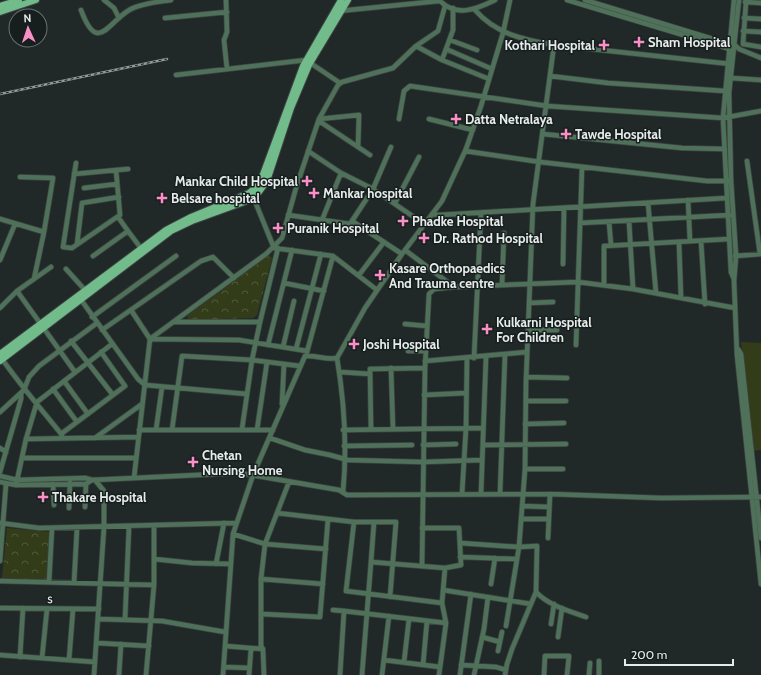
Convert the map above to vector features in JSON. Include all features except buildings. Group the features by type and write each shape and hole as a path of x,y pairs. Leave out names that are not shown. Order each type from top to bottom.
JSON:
{"main road":[{"path":"0,6 19,0"},
{"path":"0,12 36,0"},
{"path":"1,358 178,223 252,194 262,177 308,61 342,0"},
{"path":"308,61 348,0"},
{"path":"79,298 85,290 142,251"}],"street":[{"path":"104,0 114,8 119,18"},
{"path":"138,0 139,6"},
{"path":"81,10 87,25 97,33 109,28 130,9 158,1 171,0"},
{"path":"226,0 227,32 224,40 227,69"},
{"path":"334,12 439,0 445,6 475,10 495,0"},
{"path":"343,492 344,446 340,372 337,358 365,308 377,290 403,252 442,201 465,151 484,98 503,33 510,0"},
{"path":"567,0 632,16"},
{"path":"585,0 761,58"},
{"path":"761,3 737,1 734,48 725,91 723,118 725,149 734,214 736,256 734,281 738,350 737,355 761,538"},
{"path":"746,2 743,44 761,47"},
{"path":"242,430 252,360 276,248 282,238 308,151 319,120 340,83 393,68 438,31 445,6"},
{"path":"442,60 454,29 453,8"},
{"path":"475,10 503,33 525,40 554,45 731,64"},
{"path":"164,18 227,12"},
{"path":"744,18 761,19"},
{"path":"743,31 761,32"},
{"path":"450,40 477,50"},
{"path":"506,626 509,600 519,547 525,469 526,377 533,210 554,45"},
{"path":"418,47 442,60 489,79"},
{"path":"446,50 492,69"},
{"path":"176,75 308,61 340,83"},
{"path":"731,64 729,181 727,198 731,272 734,281"},
{"path":"550,76 608,83 725,91"},
{"path":"731,78 761,80"},
{"path":"399,119 404,91 407,87 547,106 723,118 761,112"},
{"path":"319,120 359,115 358,147"},
{"path":"429,119 473,130"},
{"path":"319,120 370,155"},
{"path":"543,134 661,146 725,149"},
{"path":"288,215 350,224 373,189 391,147"},
{"path":"308,151 341,173 373,189 424,224"},
{"path":"465,151 582,167 707,181 729,181"},
{"path":"395,203 419,157"},
{"path":"730,256 761,254 747,161"},
{"path":"76,163 63,247 72,248 120,215 116,170"},
{"path":"576,345 582,167"},
{"path":"74,174 128,169"},
{"path":"322,220 341,173"},
{"path":"20,177 53,178 34,279"},
{"path":"84,188 117,184"},
{"path":"252,194 276,248"},
{"path":"77,244 82,202 118,197"},
{"path":"432,214 439,215 564,209 727,198"},
{"path":"688,200 690,241"},
{"path":"648,203 656,293"},
{"path":"563,264 564,209"},
{"path":"474,358 482,213"},
{"path":"580,223 734,214"},
{"path":"118,216 142,251"},
{"path":"0,219 44,232"},
{"path":"352,221 384,242 403,252 454,286"},
{"path":"629,221 633,289"},
{"path":"609,222 611,245"},
{"path":"0,260 15,224"},
{"path":"93,256 128,231"},
{"path":"502,285 504,233"},
{"path":"604,285 604,246 729,239"},
{"path":"701,241 705,304"},
{"path":"359,275 384,242"},
{"path":"679,242 681,298"},
{"path":"150,339 276,248 333,256 377,290"},
{"path":"268,345 292,250"},
{"path":"296,349 321,254"},
{"path":"92,316 176,256"},
{"path":"223,675 233,534 253,474 306,354 333,256"},
{"path":"102,330 201,261 213,257 234,278"},
{"path":"0,308 17,291 51,267"},
{"path":"66,269 85,290"},
{"path":"422,566 424,395 430,291 454,286 578,282 633,289 705,304 736,308"},
{"path":"284,283 324,291"},
{"path":"17,291 43,325 75,372"},
{"path":"79,298 138,379 144,385 247,394"},
{"path":"283,347 294,301"},
{"path":"529,303 553,302"},
{"path":"131,310 150,339 134,478"},
{"path":"0,472 23,392 29,377 39,366 97,322"},
{"path":"174,322 260,322"},
{"path":"405,324 427,326"},
{"path":"528,330 557,330"},
{"path":"150,339 239,340 296,349 306,354 331,359 337,358"},
{"path":"71,341 113,395"},
{"path":"16,482 26,439 37,402 112,344"},
{"path":"408,351 426,352"},
{"path":"61,434 125,385 101,352"},
{"path":"425,362 527,352"},
{"path":"500,494 505,354"},
{"path":"172,430 182,356 252,360 300,366"},
{"path":"481,494 486,357"},
{"path":"1,358 23,392 37,402 64,438"},
{"path":"462,494 466,428 467,358"},
{"path":"257,430 268,362"},
{"path":"282,408 284,364"},
{"path":"371,429 371,368 425,368"},
{"path":"391,368 393,429"},
{"path":"340,372 370,374"},
{"path":"526,377 567,378"},
{"path":"64,381 88,414"},
{"path":"156,430 162,387"},
{"path":"53,389 77,422"},
{"path":"0,412 23,392"},
{"path":"424,395 466,393"},
{"path":"526,401 566,402"},
{"path":"95,438 142,404"},
{"path":"525,424 564,423"},
{"path":"343,430 483,428"},
{"path":"139,430 273,430"},
{"path":"26,439 138,437"},
{"path":"270,438 305,450 344,459 423,462 482,460"},
{"path":"423,445 456,444"},
{"path":"483,445 566,444"},
{"path":"344,446 412,445"},
{"path":"0,448 6,452"},
{"path":"22,458 136,458"},
{"path":"525,469 563,469"},
{"path":"0,476 16,482 53,484 85,478 94,480 240,473 253,474 343,492 347,495 550,494 661,498 756,496"},
{"path":"0,482 6,484 16,482 70,481 86,484 94,480"},
{"path":"94,480 104,490 104,527 94,675"},
{"path":"70,481 70,508"},
{"path":"264,675 263,650 261,645 261,579 265,544 290,482"},
{"path":"0,561 1,523 6,484"},
{"path":"53,484 54,505"},
{"path":"86,484 86,507"},
{"path":"548,538 550,494"},
{"path":"756,496 761,584"},
{"path":"522,506 549,507"},
{"path":"277,513 354,522 396,522 390,597"},
{"path":"262,614 320,617 328,519"},
{"path":"521,519 549,519"},
{"path":"354,522 346,591 442,603"},
{"path":"362,675 374,522"},
{"path":"1,523 39,528 77,528 236,523"},
{"path":"216,564 224,523"},
{"path":"146,675 154,585 154,526"},
{"path":"125,619 129,527"},
{"path":"49,582 52,528"},
{"path":"74,583 77,528"},
{"path":"370,562 445,568 461,565 459,528 422,528"},
{"path":"233,534 265,544 326,549"},
{"path":"460,543 519,547 536,546 536,592 512,649 506,672 476,666 461,665"},
{"path":"460,557 516,559"},
{"path":"154,558 230,564"},
{"path":"490,584 495,558"},
{"path":"439,675 446,623 442,603 445,568"},
{"path":"261,579 323,584"},
{"path":"0,581 154,585"},
{"path":"443,590 531,604"},
{"path":"536,592 541,597 562,608 586,616"},
{"path":"460,675 471,594"},
{"path":"474,675 488,597"},
{"path":"551,624 554,604"},
{"name":"s","path":"0,608 99,610"},
{"path":"20,657 23,608"},
{"path":"558,637 562,608"},
{"path":"42,658 47,609"},
{"path":"69,660 74,609"},
{"path":"333,610 446,623"},
{"path":"340,675 344,611"},
{"path":"382,675 389,616"},
{"path":"98,619 152,620 225,632"},
{"path":"404,662 409,619"},
{"path":"423,665 428,621"},
{"path":"498,651 502,632"},
{"path":"482,637 500,642"},
{"path":"97,643 149,646"},
{"path":"119,675 121,644"},
{"path":"225,646 263,650"},
{"path":"249,675 251,649"},
{"path":"0,655 95,662"},
{"path":"544,675 545,656 556,655 568,656 567,675"},
{"path":"384,660 440,667"},
{"path":"599,661 599,675"},
{"path":"589,675 590,662"},
{"path":"224,667 250,668"}],"green space":[{"path":"269,255 272,258 257,315 253,318 189,320 187,316"},
{"path":"741,342 761,343 761,450 752,451"},
{"path":"7,528 50,532 48,580 2,578"}],"railway":[{"path":"0,94 167,59"}],"place":[{"name":"Sham Hospital","path":"639,42"},
{"name":"Kothari Hospital","path":"604,45"},
{"name":"Datta Netralaya","path":"456,119"},
{"name":"Tawde Hospital","path":"566,134"},
{"name":"Mankar Child Hospital","path":"307,181"},
{"name":"Mankar hospital","path":"314,193"},
{"name":"Belsare hospital","path":"162,198"},
{"name":"Phadke Hospital","path":"403,221"},
{"name":"Puranik Hospital","path":"278,228"},
{"name":"Dr. Rathod Hospital","path":"424,238"},
{"name":"Kasare Orthopaedics And Trauma centre","path":"380,275"},
{"name":"Kulkarni Hospital For Children","path":"487,329"},
{"name":"Joshi Hospital","path":"354,344"},
{"name":"Chetan Nursing Home","path":"193,462"},
{"name":"Thakare Hospital","path":"43,497"}]}
